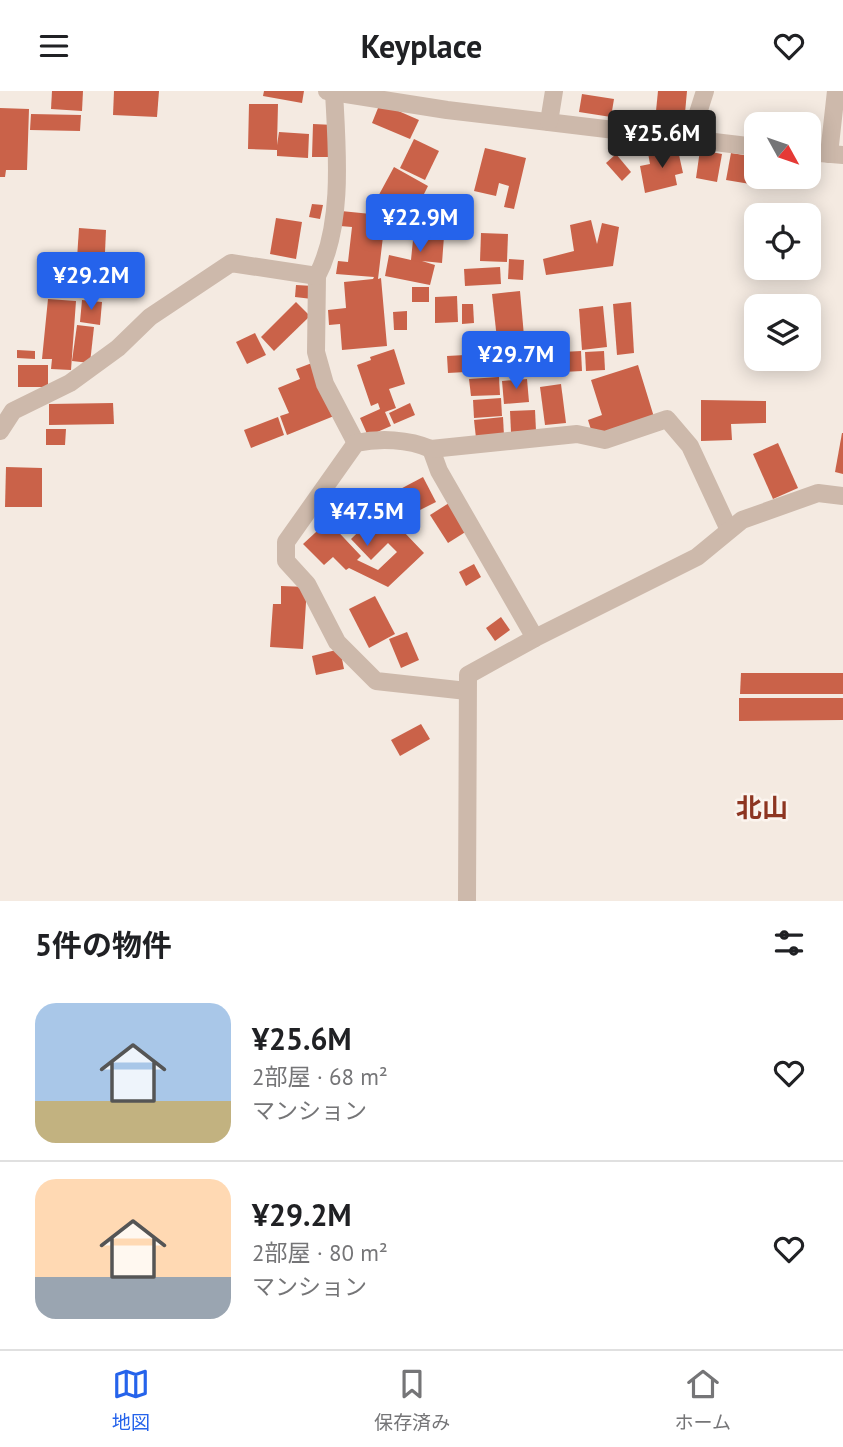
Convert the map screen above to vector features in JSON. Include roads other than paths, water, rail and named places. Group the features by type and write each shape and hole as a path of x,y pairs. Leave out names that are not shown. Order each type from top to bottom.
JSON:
{"street":[{"path":"549,122 554,91"},
{"path":"700,141 698,113 705,91"},
{"path":"836,91 836,155"},
{"path":"356,443 325,384 316,352 317,276 327,258 338,176 330,92 357,93 549,122 744,146"},
{"path":"0,431 7,408 70,383 118,348 149,317 231,263 317,276"},
{"path":"467,691 376,681 337,642 307,584 286,561 286,542 356,443 372,440 417,443 431,449 577,434 605,440 667,419 690,446 729,530"},
{"path":"431,449 439,471 535,638"},
{"path":"467,901 468,675 535,638 697,557 742,520 818,493 843,496"}],"district":[{"name":"北山","path":"762,807"}]}
